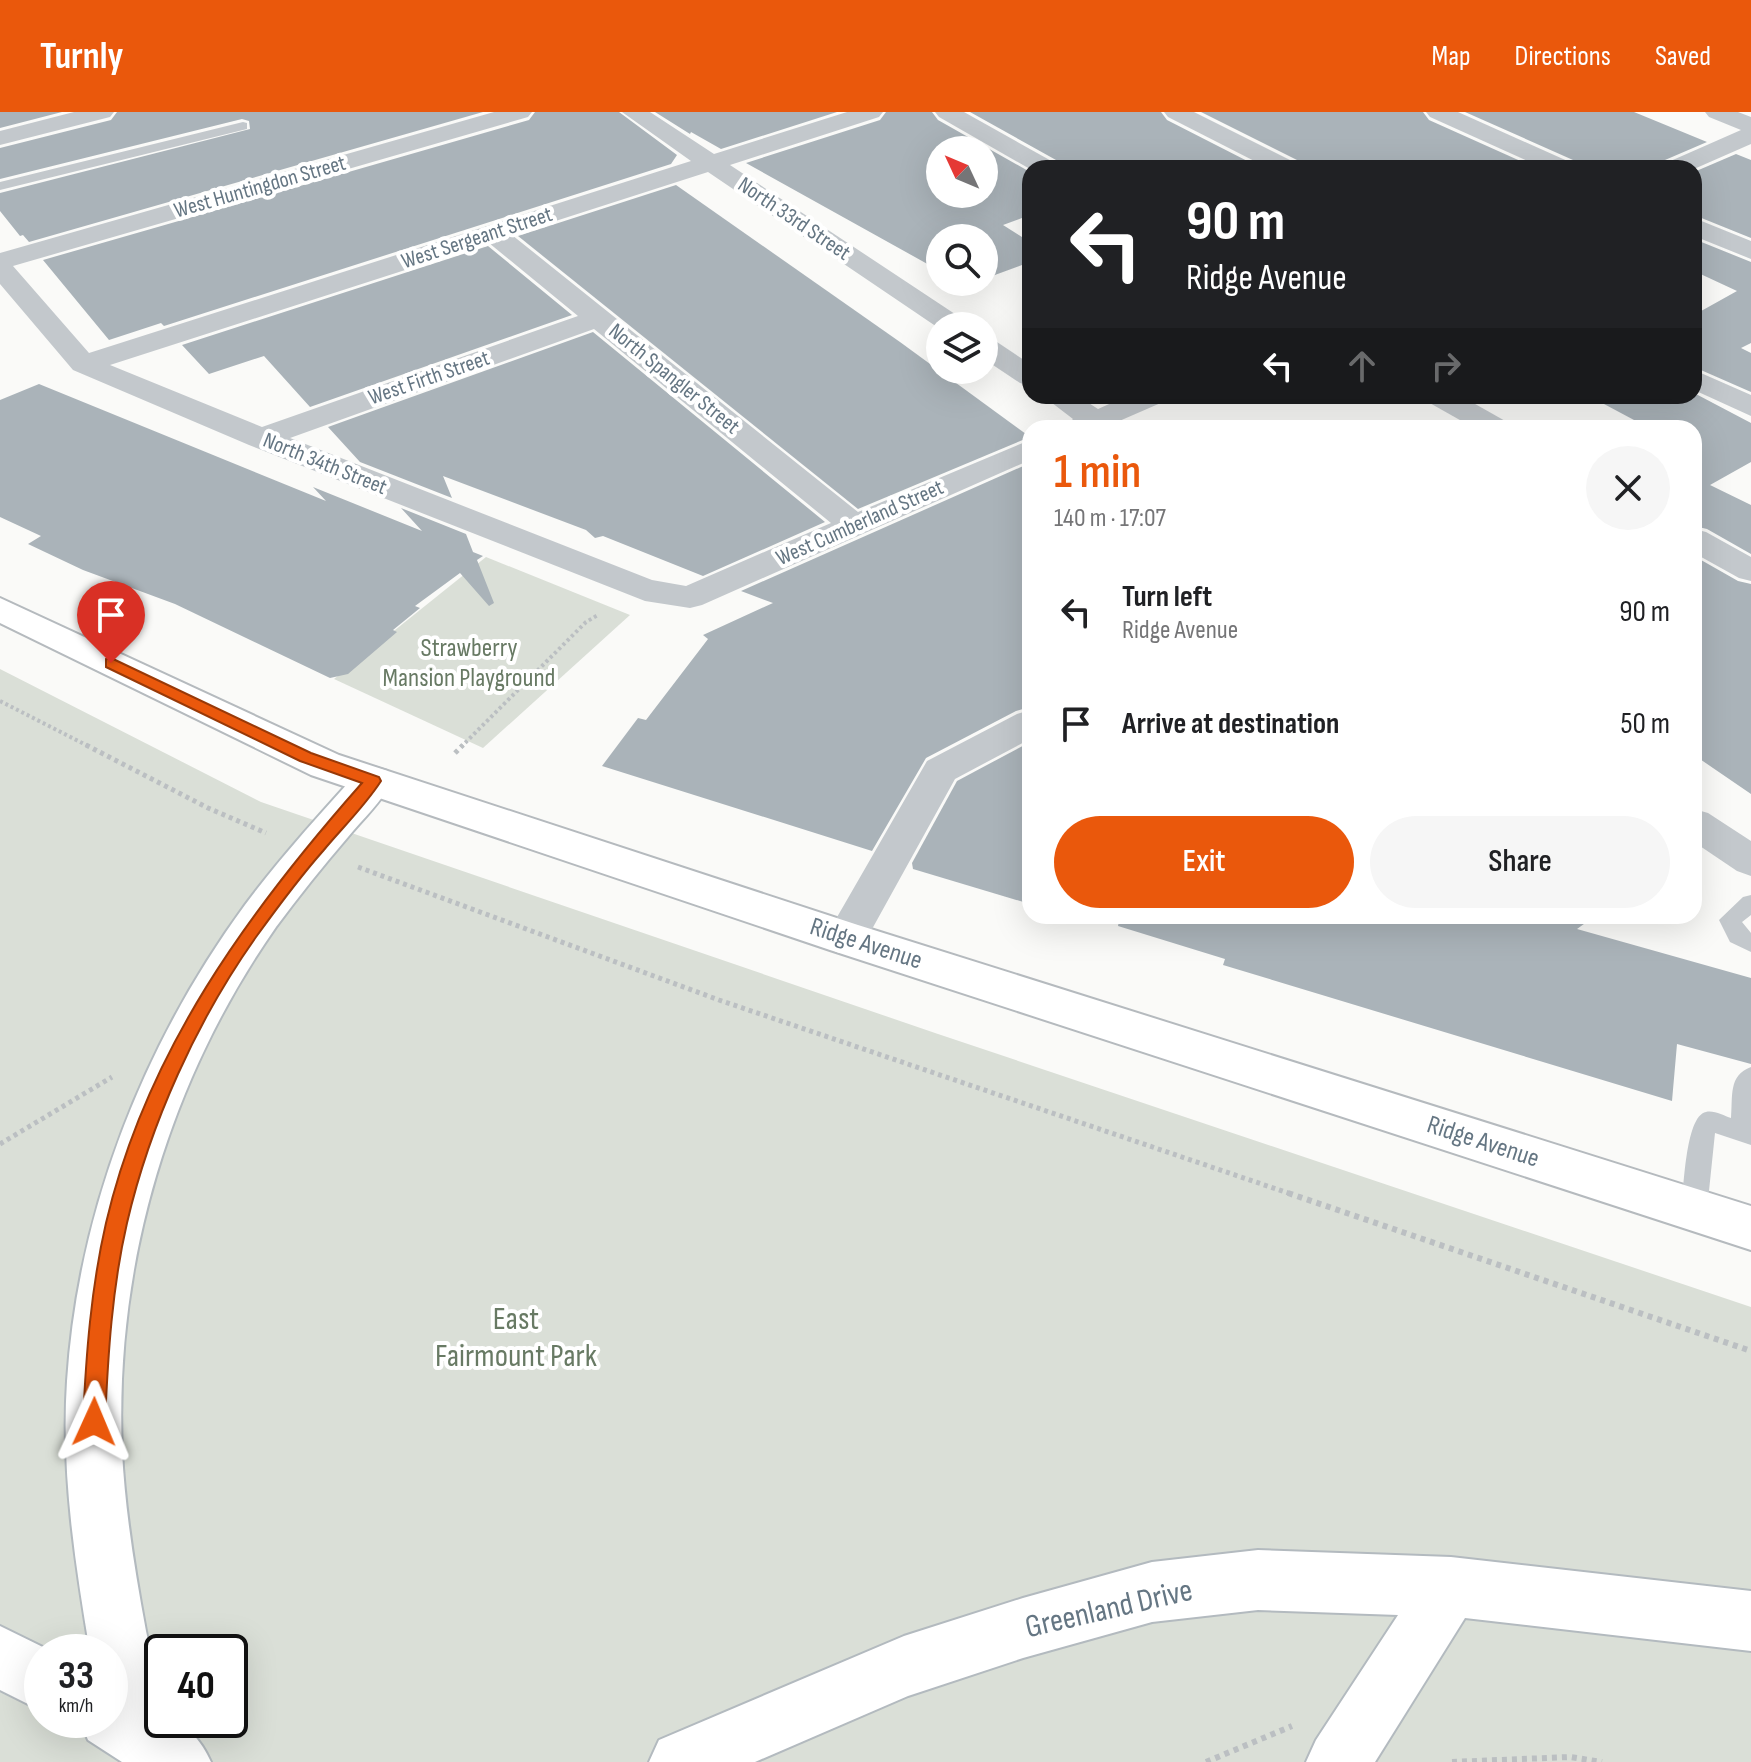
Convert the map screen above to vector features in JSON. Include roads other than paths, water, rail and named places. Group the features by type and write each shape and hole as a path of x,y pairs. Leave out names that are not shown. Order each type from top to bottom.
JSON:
{"main road":[{"name":"Ridge Avenue","path":"0,609 306,757 373,781 846,938 1751,1228"},
{"path":"141,1738 100,1540 94,1448 95,1368 103,1292 116,1224 136,1156 160,1092 190,1031 248,934 313,850 373,781"},
{"name":"Greenland Drive","path":"681,1762 904,1667 1023,1628 1152,1592 1258,1580 1451,1587 1751,1621"},
{"path":"1320,1742 1451,1587"},
{"path":"0,1656 24,1670"}],"street":[{"path":"0,138 102,112"},
{"name":"West Huntingdon Street","path":"0,261 520,112"},
{"name":"North 33rd Street","path":"634,112 933,312"},
{"name":"West Sergeant Street","path":"83,364 871,112"},
{"path":"947,112 1032,160"},
{"path":"1176,112 1271,160"},
{"path":"1438,112 1545,160"},
{"path":"1717,112 1751,126"},
{"path":"1693,160 1751,135"},
{"path":"1702,230 1751,251"},
{"name":"North Spangler Street","path":"493,233 855,526"},
{"name":"North 34th Street","path":"0,267 83,364 260,438 645,590 690,597"},
{"name":"West Firth Street","path":"260,438 599,318"},
{"path":"998,355 1022,372"},
{"path":"1702,383 1751,407"},
{"path":"1067,404 1086,420"},
{"path":"1105,420 1136,404"},
{"path":"1453,404 1482,420"},
{"name":"West Cumberland Street","path":"690,597 1022,453"},
{"path":"1702,543 1751,571"},
{"path":"846,938 941,770 1022,727"},
{"path":"1702,828 1751,861"}],"lane":[{"path":"0,186 243,126"},
{"path":"1751,903 1730,920 1738,936 1751,944"},
{"path":"1694,1210 1703,1129 1709,1121 1746,1133 1746,1080 1751,1077"}],"park label":[{"name":"Strawberry Mansion Playground","path":"469,663"},
{"name":"East Fairmount Park","path":"516,1338"}]}
